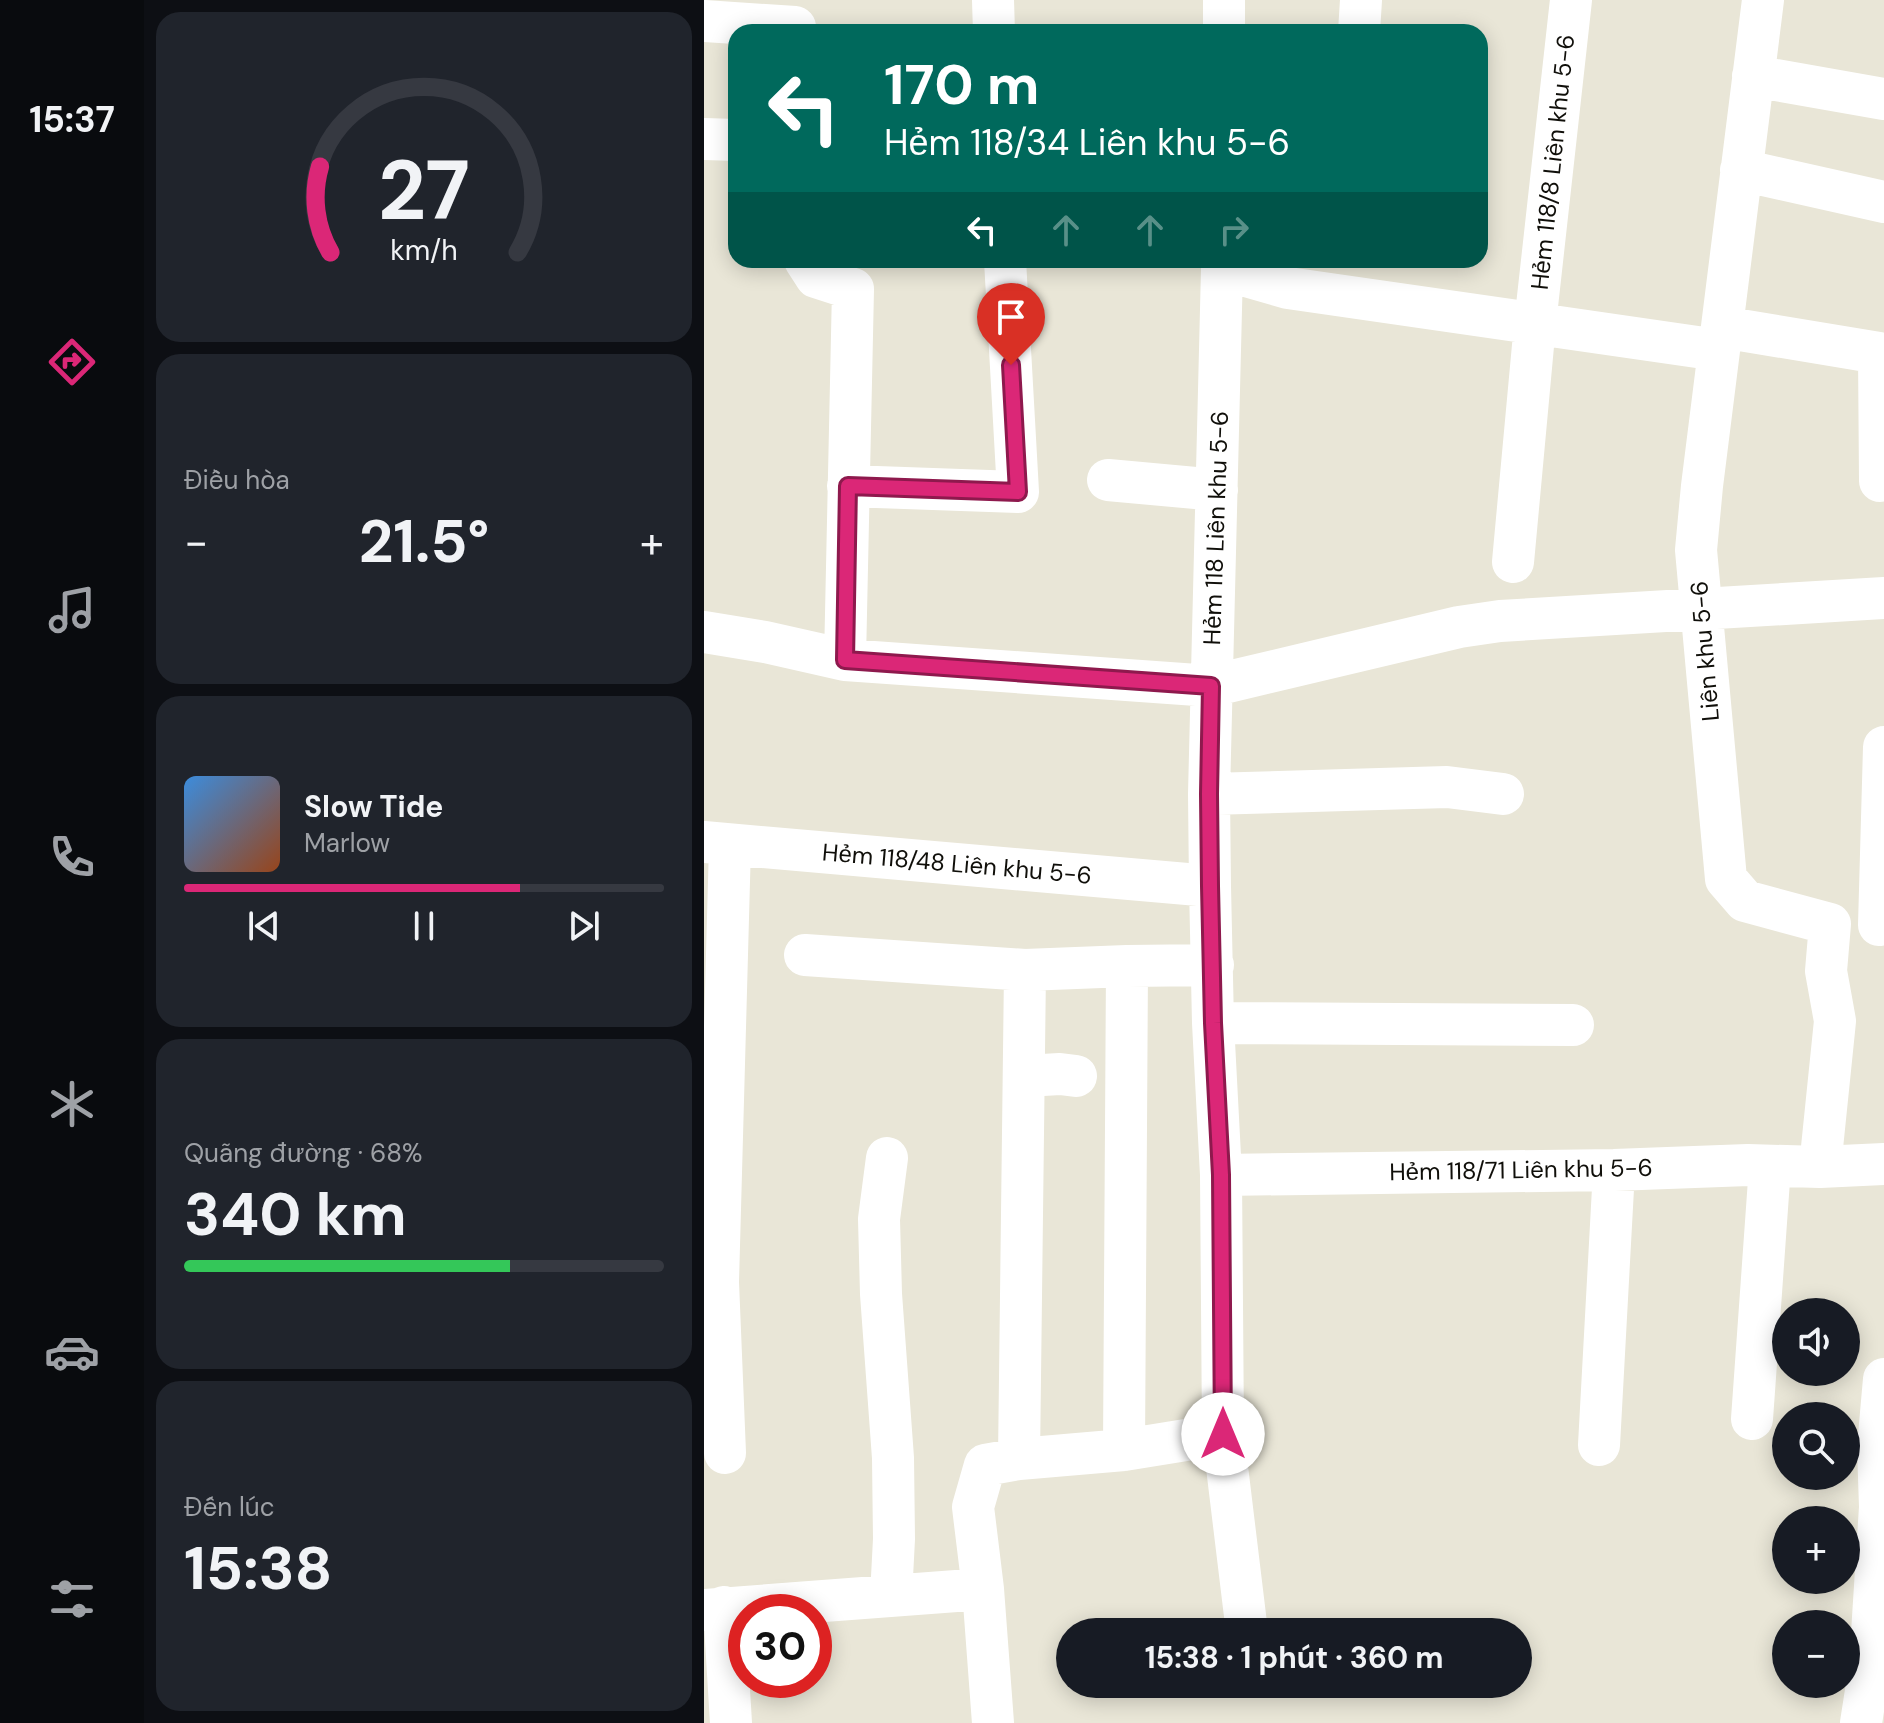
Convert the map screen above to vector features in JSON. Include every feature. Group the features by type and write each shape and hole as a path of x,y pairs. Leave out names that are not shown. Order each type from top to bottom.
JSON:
{"street":[{"path":"993,0 994,24"},
{"path":"1224,0 1224,24"},
{"path":"1360,24 1361,0"},
{"name":"Hẻm 118/8 Liên khu 5-6","path":"1513,562 1535,324 1571,0"},
{"name":"Liên khu 5-6","path":"1763,0 1696,550 1726,879 1745,901 1830,924 1882,925"},
{"path":"704,21 795,20"},
{"path":"1753,76 1884,99"},
{"path":"704,139 728,140"},
{"path":"1741,170 1884,202"},
{"path":"810,268 816,277 853,289 845,660"},
{"path":"848,486 1018,492 1005,268"},
{"name":"Hẻm 118 Liên khu 5-6","path":"1222,268 1211,686 1210,886 1221,1175 1223,1434 1245,1618"},
{"name":"Hẻm 118 Liên khu 5-6","path":"1233,268 1288,288 1344,278 1535,324 1879,353 1880,481"},
{"path":"1108,480 1217,490"},
{"path":"704,632 845,660 1211,686 1459,627 1500,621 1884,598"},
{"path":"1882,925 1884,747"},
{"path":"1209,794 1447,787 1503,794"},
{"path":"717,843 718,1282 725,1453"},
{"name":"Hẻm 118/48 Liên khu 5-6","path":"717,843 1210,886"},
{"path":"1830,924 1826,971 1835,1021 1820,1167 1884,1164"},
{"path":"805,955 1025,970 1213,965"},
{"path":"1124,1450 1127,966"},
{"path":"1019,1459 1025,970"},
{"path":"1213,1023 1573,1025"},
{"path":"1025,1076 1076,1076"},
{"path":"887,1158 879,1219 893,1458 891,1596"},
{"name":"Hẻm 118/71 Liên khu 5-6","path":"1221,1175 1614,1170 1748,1165 1820,1167"},
{"path":"1752,1419 1770,1166"},
{"path":"1599,1445 1614,1170"},
{"path":"1861,1723 1877,1665 1882,1507 1878,1447 1884,1379"},
{"path":"993,1723 973,1507 985,1465 1124,1450 1223,1434"},
{"path":"731,1723 714,1609 983,1589"}],"route":[{"path":"1011,365 1018,492 848,486 845,660 1211,686 1210,886 1221,1175 1223,1434"}]}
